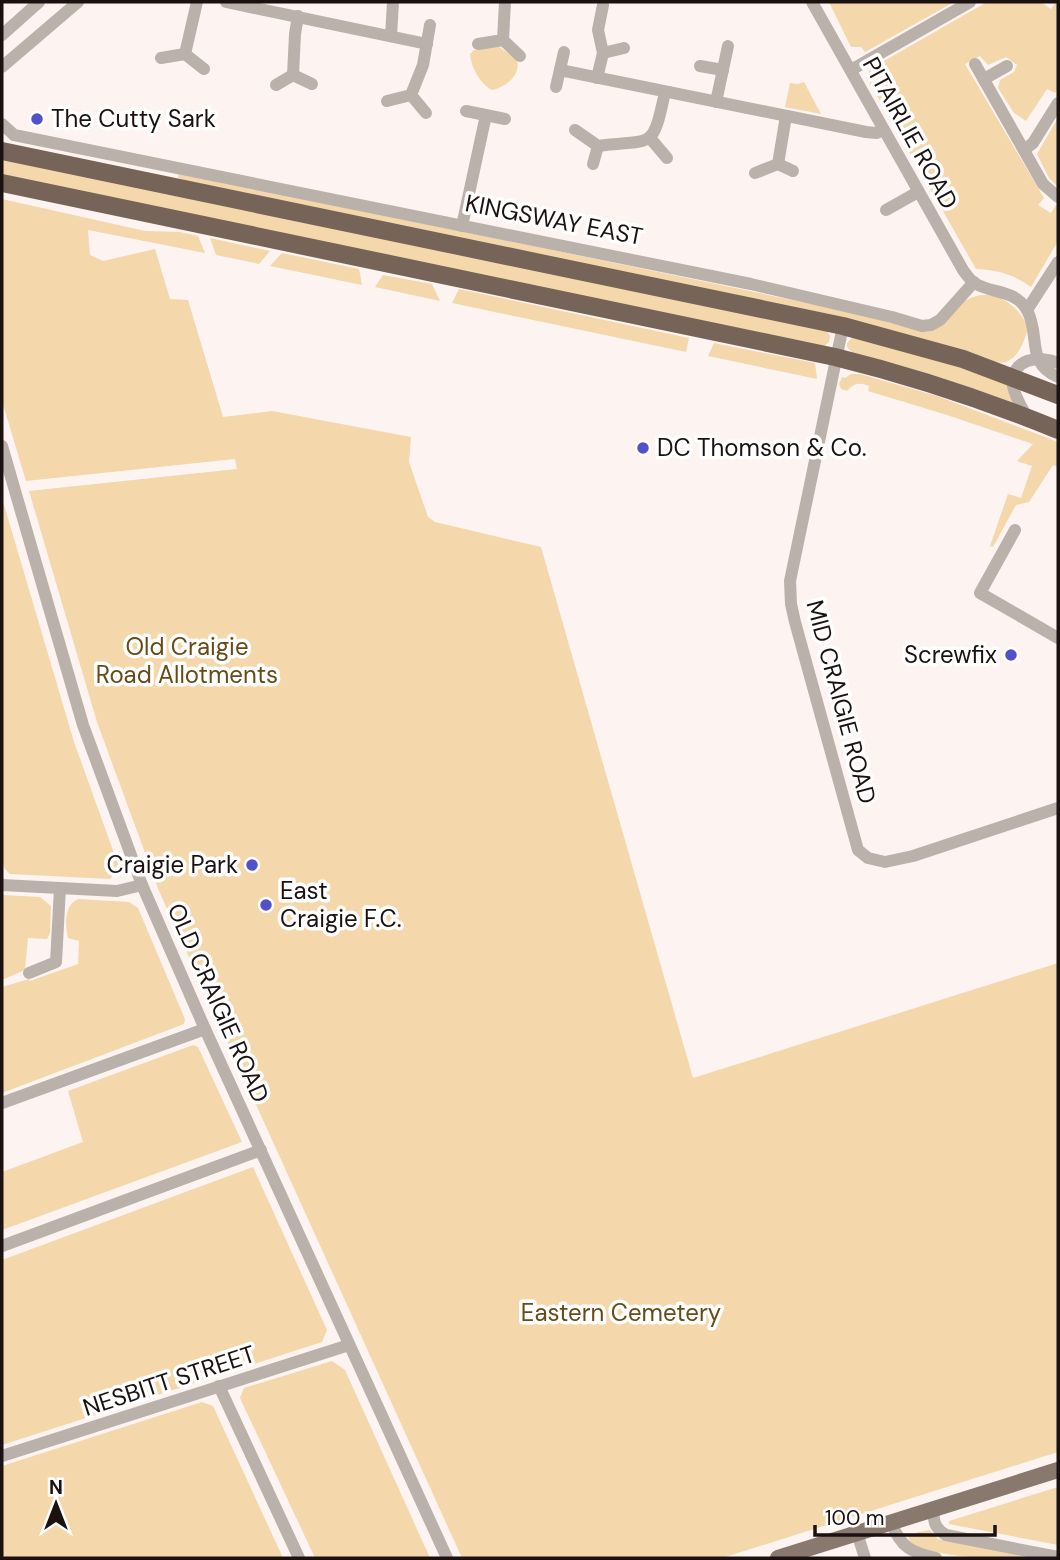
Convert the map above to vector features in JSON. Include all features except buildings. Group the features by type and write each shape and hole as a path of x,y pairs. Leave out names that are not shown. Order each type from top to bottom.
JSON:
{"highway":[{"name":"KINGSWAY EAST","path":"2,151 843,326 951,356 1058,395"},
{"path":"2,183 835,357 896,372 969,395 1058,430"}],"main road":[{"path":"778,1558 1058,1469"}],"street":[{"path":"2,35 39,2"},
{"path":"2,66 78,2"},
{"path":"185,54 197,2"},
{"path":"226,2 254,4 426,44"},
{"path":"391,36 394,2"},
{"path":"505,2 503,40 520,56"},
{"name":"PITAIRLIE ROAD","path":"812,2 963,270 974,282"},
{"path":"851,70 970,2"},
{"path":"597,78 603,53 598,30 603,5"},
{"path":"293,75 295,34 299,16"},
{"path":"411,95 423,65 430,25"},
{"path":"478,44 503,40"},
{"path":"716,102 728,46"},
{"path":"603,53 624,48"},
{"path":"556,87 564,52"},
{"path":"161,58 185,54 204,69"},
{"path":"975,64 1043,184 1058,197"},
{"path":"700,66 723,71"},
{"path":"984,79 1007,66"},
{"path":"560,71 866,132 877,133 883,130"},
{"path":"293,75 312,84"},
{"path":"276,85 293,75"},
{"path":"575,130 598,146 635,144 650,138 657,127 665,92"},
{"path":"387,101 411,95"},
{"path":"411,95 426,113"},
{"path":"1024,150 1033,143 1058,103"},
{"path":"466,111 505,119"},
{"path":"462,226 486,115"},
{"path":"778,164 786,116"},
{"name":"KINGSWAY EAST","path":"2,124 14,135 751,284 922,326 940,320 974,282"},
{"path":"650,138 667,158"},
{"path":"593,164 598,146"},
{"path":"755,173 778,164 793,171"},
{"path":"886,210 918,192"},
{"path":"1027,310 1058,262"},
{"path":"974,282 1008,293 1027,310 1037,358 1047,370 1058,377"},
{"path":"835,357 843,326"},
{"name":"MID CRAIGIE ROAD","path":"835,357 790,581 790,593 795,622 858,850 868,858 885,862 913,856 1058,808"},
{"path":"1027,417 1015,393 1013,377 1016,369 1023,362 1037,358 1058,363"},
{"name":"OLD CRAIGIE ROAD","path":"2,446 5,468 83,725 142,885 447,1558"},
{"path":"1015,530 980,593 1058,638"},
{"path":"2,885 117,891 142,885"},
{"path":"29,973 56,962 60,888"},
{"path":"2,1103 205,1029"},
{"path":"2,1245 261,1150"},
{"name":"NESBITT STREET","path":"2,1457 349,1345"},
{"path":"219,1386 299,1558"},
{"path":"933,1509 934,1523 939,1531 946,1535 1058,1557"},
{"path":"891,1522 898,1538 912,1552 936,1558"},
{"path":"857,1533 865,1558"}],"green space":[{"path":"829,2 954,2 865,52 861,47 851,47"},
{"path":"987,2 1041,2 1051,9 1058,2 1058,88 1055,93 1047,89 1026,121 1014,113 998,88 1000,80 1014,72 1017,65 1006,57 988,65 980,56 965,64 1044,198 1038,205 1051,213 1056,205 1058,206 1058,241 1031,287 1005,274 976,269 867,78 870,69"},
{"path":"498,46 517,60 518,65 511,80 492,90 477,75 470,54 474,50"},
{"path":"804,82 821,114 785,107 790,83"},
{"path":"1058,118 1058,187 1049,178 1037,154"},
{"path":"2,158 827,331 829,342 823,347 2,177"},
{"path":"179,172 826,307 942,326 965,301 984,295 993,296 1018,311 1028,328 1015,355 1000,363 196,184 178,178"},
{"name":"Eastern Cemetery","path":"2,199 145,231 180,232 198,236 205,253 88,230 90,255 103,261 155,249 170,299 188,300 223,417 272,411 411,437 409,462 428,517 435,522 541,547 693,1078 1058,963 1058,1452 722,1558 462,1558 159,891 97,722 29,491 237,469 235,459 26,481 2,401"},
{"path":"210,238 270,251 259,264 216,255"},
{"path":"282,253 359,269 362,285 270,266"},
{"path":"383,275 432,284 440,301 375,287"},
{"path":"459,289 689,338 686,352 452,303"},
{"path":"858,337 917,352 1006,383 1013,404 911,369 853,353 847,343"},
{"path":"714,343 815,363 817,379 708,356"},
{"path":"860,374 937,396 1058,442 1058,467 1053,465 1029,502 1016,505 993,547 990,546 1008,494 1021,498 1032,466 1017,461 1033,444 868,391 869,386 857,384 847,391 841,389 839,384 842,377"},
{"path":"2,498 74,742 119,867 110,879 10,874 2,861"},
{"path":"2,895 40,897 51,906 50,933 47,939 28,938 25,970 2,980"},
{"path":"78,899 129,902 138,908 185,1019 184,1024 2,1093 2,987 29,979 30,981 78,964 79,941 68,938 66,922 70,906"},
{"path":"193,1045 198,1047 242,1142 2,1230 2,1172 83,1142 68,1091"},
{"path":"253,1167 327,1330 322,1342 2,1445 2,1260"},
{"path":"332,1361 345,1370 430,1558 315,1558 240,1398 244,1388"},
{"path":"202,1402 213,1406 283,1558 2,1558 2,1466"},
{"path":"1058,1487 1058,1545 949,1524 949,1521"},
{"path":"930,1530 938,1539 1038,1558 990,1558 938,1553 911,1543 908,1537"}],"place":[{"name":"The Cutty Sark","path":"37,119"},
{"name":"DC Thomson & Co.","path":"643,448"},
{"name":"Screwfix","path":"1011,655"},
{"name":"Craigie Park","path":"252,865"},
{"name":"East Craigie F.C.","path":"266,905"}],"park label":[{"name":"Old Craigie Road Allotments","path":"187,661"}]}
